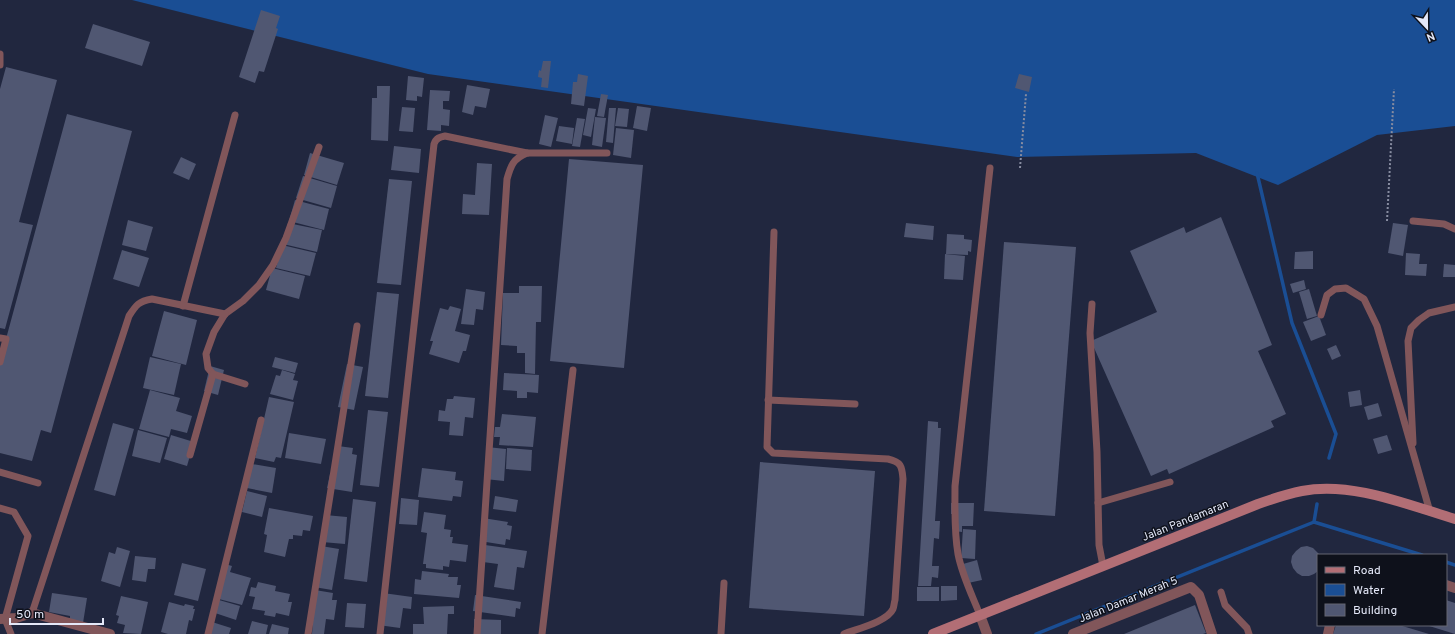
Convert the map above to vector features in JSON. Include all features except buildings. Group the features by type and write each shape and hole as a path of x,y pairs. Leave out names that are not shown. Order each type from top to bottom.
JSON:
{"main road":[{"name":"Jalan Pandamaran","path":"933,634 1258,504 1302,491 1343,489 1366,493 1455,519"}],"street":[{"name":"Jalan Damar Merah 5","path":"1073,634 1191,587 1200,595 1212,634"},
{"path":"2,619 32,613 110,634"},
{"path":"980,615 987,634"}],"lane":[{"path":"0,54 0,65"},
{"path":"183,306 235,116"},
{"path":"380,634 434,144 440,137 445,136 527,152 607,153"},
{"path":"245,384 213,374 208,368 206,354 214,332 225,314 243,301 259,285 273,265 286,238 319,147"},
{"path":"477,634 507,179 511,165 518,157 527,152"},
{"path":"980,615 965,578 958,555 955,523 955,486 990,168"},
{"path":"1413,221 1444,224 1455,229"},
{"path":"774,232 767,447 773,453 888,459 897,461 903,471 895,600 892,610 887,616 877,622 844,634"},
{"path":"1321,315 1327,294 1335,289 1346,288 1364,299 1377,326 1430,512"},
{"path":"32,613 129,316 136,306 143,301 152,299 225,314"},
{"path":"1092,304 1090,333 1097,452 1099,545 1102,566"},
{"path":"1414,456 1408,341 1411,328 1429,313 1455,307"},
{"path":"308,634 356,326"},
{"path":"0,338 6,339 0,362"},
{"path":"542,634 573,370"},
{"path":"190,455 213,374"},
{"path":"768,400 855,404"},
{"path":"208,634 261,420"},
{"path":"0,472 38,483"},
{"path":"1098,503 1170,482"},
{"path":"0,508 14,512 28,536 2,619 11,634"},
{"path":"721,634 724,583"},
{"path":"1221,592 1224,605 1248,628 1249,634"}],"path":[{"path":"1387,221 1394,89"},
{"path":"1020,168 1026,94"}],"water":[{"path":"132,0 1455,0 1455,126 1377,135 1278,185 1196,153 1017,157 428,74"}],"waterway":[{"path":"1257,173 1292,323 1336,434 1329,458"},
{"path":"1314,522 1317,504"},
{"path":"1036,634 1314,522 1419,554"},
{"path":"1447,562 1455,565"}]}
